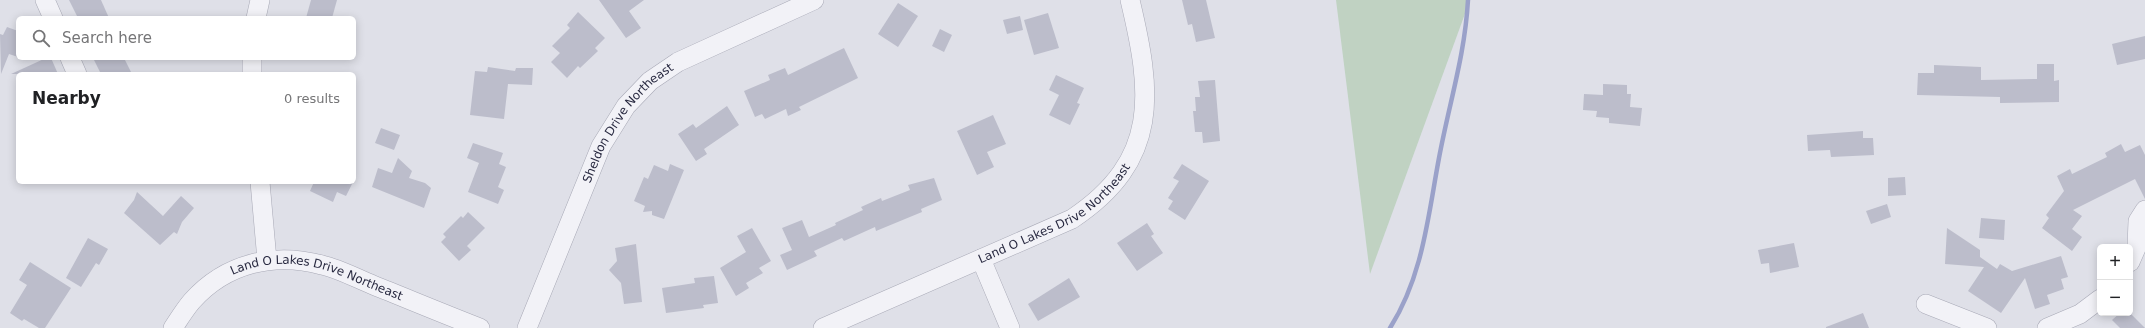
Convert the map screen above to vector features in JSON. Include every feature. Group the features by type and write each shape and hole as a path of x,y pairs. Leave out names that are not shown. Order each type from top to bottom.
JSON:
{"street":[{"path":"45,0 52,16"},
{"path":"256,16 260,0"},
{"name":"Sheldon Drive Northeast","path":"527,328 602,146 626,106 650,81 678,62 814,0"},
{"name":"Land O Lakes Drive Northeast","path":"823,328 1072,218 1090,206 1106,192 1123,171 1137,145 1144,117 1146,88 1140,41 1130,0"},
{"path":"71,60 76,72"},
{"path":"252,60 252,72"},
{"path":"260,184 267,260"},
{"path":"2133,255 2137,246 2138,221 2145,210"},
{"name":"Land O Lakes Drive Northeast","path":"173,328 191,302 206,287 223,275 242,266 267,260 294,259 323,265 480,328"},
{"path":"981,259 1010,328"},
{"path":"2047,328 2080,314 2097,301"},
{"path":"1926,304 1987,328"}],"green space":[{"path":"1336,0 1470,0 1370,274"}],"building":[{"path":"69,0 101,0 108,16 77,16"},
{"path":"311,0 337,0 333,16 307,16"},
{"path":"599,0 644,0 629,11 641,28 626,38"},
{"path":"1182,0 1206,0 1215,38 1196,42 1192,24 1188,25"},
{"path":"898,3 918,16 898,47 878,34"},
{"path":"578,12 605,38 595,48 598,51 580,68 578,66 567,78 551,62 560,53 552,46 570,28 567,25"},
{"path":"1048,13 1059,48 1034,55 1024,20"},
{"path":"1020,16 1023,30 1007,34 1003,20"},
{"path":"7,27 16,30 16,56 9,54 1,74 0,34 3,35"},
{"path":"940,29 952,35 944,52 932,46"},
{"path":"2145,36 2145,59 2117,65 2112,44"},
{"path":"844,48 858,78 799,107 801,110 788,116 786,109 765,119 762,114 755,117 744,91 770,80 768,75 785,68 788,75"},
{"path":"42,60 52,60 57,72 16,72 16,74 11,74"},
{"path":"94,60 125,60 131,72 100,72"},
{"path":"2037,64 2054,64 2054,81 2059,80 2059,102 2000,103 2000,97 1917,95 1918,73 1934,73 1934,65 1981,67 1981,80 2037,79"},
{"path":"488,67 515,71 516,68 533,68 532,85 508,84 504,119 470,115 475,71 487,72"},
{"path":"1056,75 1084,88 1077,103 1080,104 1070,125 1049,115 1059,95 1049,90"},
{"path":"1215,80 1220,141 1203,143 1202,132 1195,132 1193,111 1196,111 1195,97 1200,97 1198,81"},
{"path":"1603,84 1627,85 1627,94 1631,94 1630,107 1642,108 1640,126 1609,123 1609,118 1596,117 1597,111 1583,110 1584,94 1603,95"},
{"path":"727,106 739,125 704,149 707,154 696,161 678,134 693,124 696,128"},
{"path":"993,115 1006,144 987,152 994,167 977,175 957,131"},
{"path":"381,128 400,135 394,150 375,143"},
{"path":"1863,131 1863,138 1873,138 1874,155 1831,157 1830,150 1808,151 1807,135"},
{"path":"473,143 503,153 499,164 506,167 498,187 504,190 498,204 468,192 479,163 467,158"},
{"path":"2121,144 2125,152 2140,145 2145,155 2145,199 2135,179 2073,210 2082,216 2072,229 2082,237 2072,251 2042,228 2049,218 2046,215 2064,191 2057,176 2070,169 2072,174 2107,157 2105,153"},
{"path":"398,158 412,171 409,178 425,183 431,188 424,208 372,187 378,168 392,173"},
{"path":"670,164 684,170 664,219 652,215 652,211 643,212 645,206 634,201 644,177 648,179 654,165 668,171"},
{"path":"1182,164 1209,181 1185,220 1168,209 1173,201 1168,198 1179,181 1173,178"},
{"path":"1905,177 1906,195 1888,196 1888,178"},
{"path":"934,178 942,200 921,209 922,212 876,231 875,227 844,241 842,238 814,251 817,256 787,270 780,255 792,250 782,228 802,220 809,237 836,225 835,223 863,210 861,207 881,198 882,201 910,190 908,185"},
{"path":"313,184 352,184 346,196 337,192 333,202 310,191"},
{"path":"137,192 163,216 181,196 194,208 182,222 177,234 174,232 160,245 124,213 134,200"},
{"path":"1887,204 1891,217 1871,224 1866,211"},
{"path":"468,212 485,228 467,246 471,250 459,261 441,242 446,237 443,234 461,216 463,218"},
{"path":"1981,218 2005,220 2004,240 1979,238"},
{"path":"1147,223 1154,234 1151,236 1163,253 1137,271 1117,243"},
{"path":"752,228 771,261 759,268 763,273 746,283 749,288 736,296 720,268 746,252 737,236"},
{"path":"1947,228 1980,250 1980,257 1997,269 2000,264 2012,271 2061,256 2068,277 2061,279 2064,289 2047,295 2050,304 2035,309 2025,278 2001,313 1968,291 1984,267 1945,264"},
{"path":"88,238 108,249 99,265 96,263 81,287 66,278"},
{"path":"1794,243 1799,267 1770,273 1769,263 1761,264 1758,250"},
{"path":"636,244 642,302 624,304 621,283 609,270 617,261 615,248"},
{"path":"30,262 71,288 45,328 39,328 24,319 22,321 10,313 27,285 19,280"},
{"path":"714,276 718,303 703,305 704,308 666,313 662,288 695,283 694,278"},
{"path":"1069,278 1080,297 1038,321 1028,304"},
{"path":"1863,313 1869,328 1826,328 1826,327"},
{"path":"2117,316 2133,316 2145,328 2120,328 2112,320"}],"waterway":[{"path":"1390,328 1410,288 1423,245 1439,158 1464,40 1468,0"}]}
